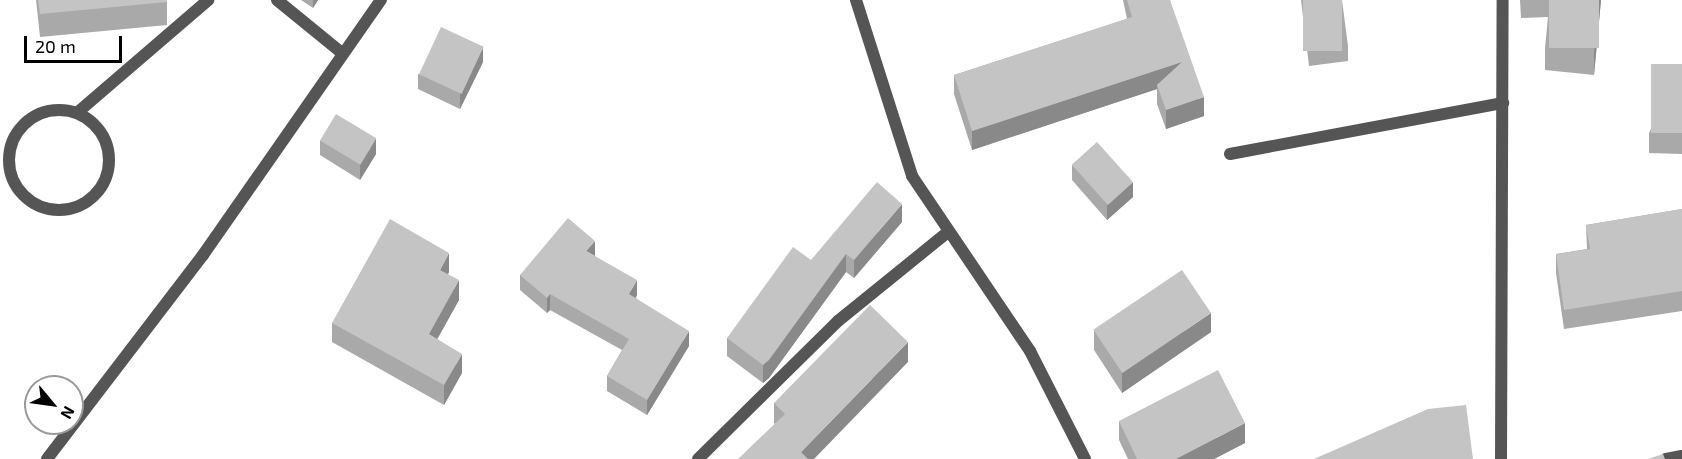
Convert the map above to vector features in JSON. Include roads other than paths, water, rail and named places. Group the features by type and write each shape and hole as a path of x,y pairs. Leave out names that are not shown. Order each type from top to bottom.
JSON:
{"street":[{"path":"78,112 208,0"},
{"path":"277,0 342,53"},
{"path":"47,459 203,255 381,0"},
{"path":"856,0 912,176 1030,351 1085,459"},
{"path":"1501,459 1503,0"},
{"path":"1230,154 1503,103"},
{"path":"54,108 78,112 98,126 109,148 109,172 97,194 76,208 52,211 29,202 14,183 8,159 14,135 31,117 54,108"},
{"path":"699,459 838,321 948,232"},
{"path":"1666,459 1682,456"}]}
